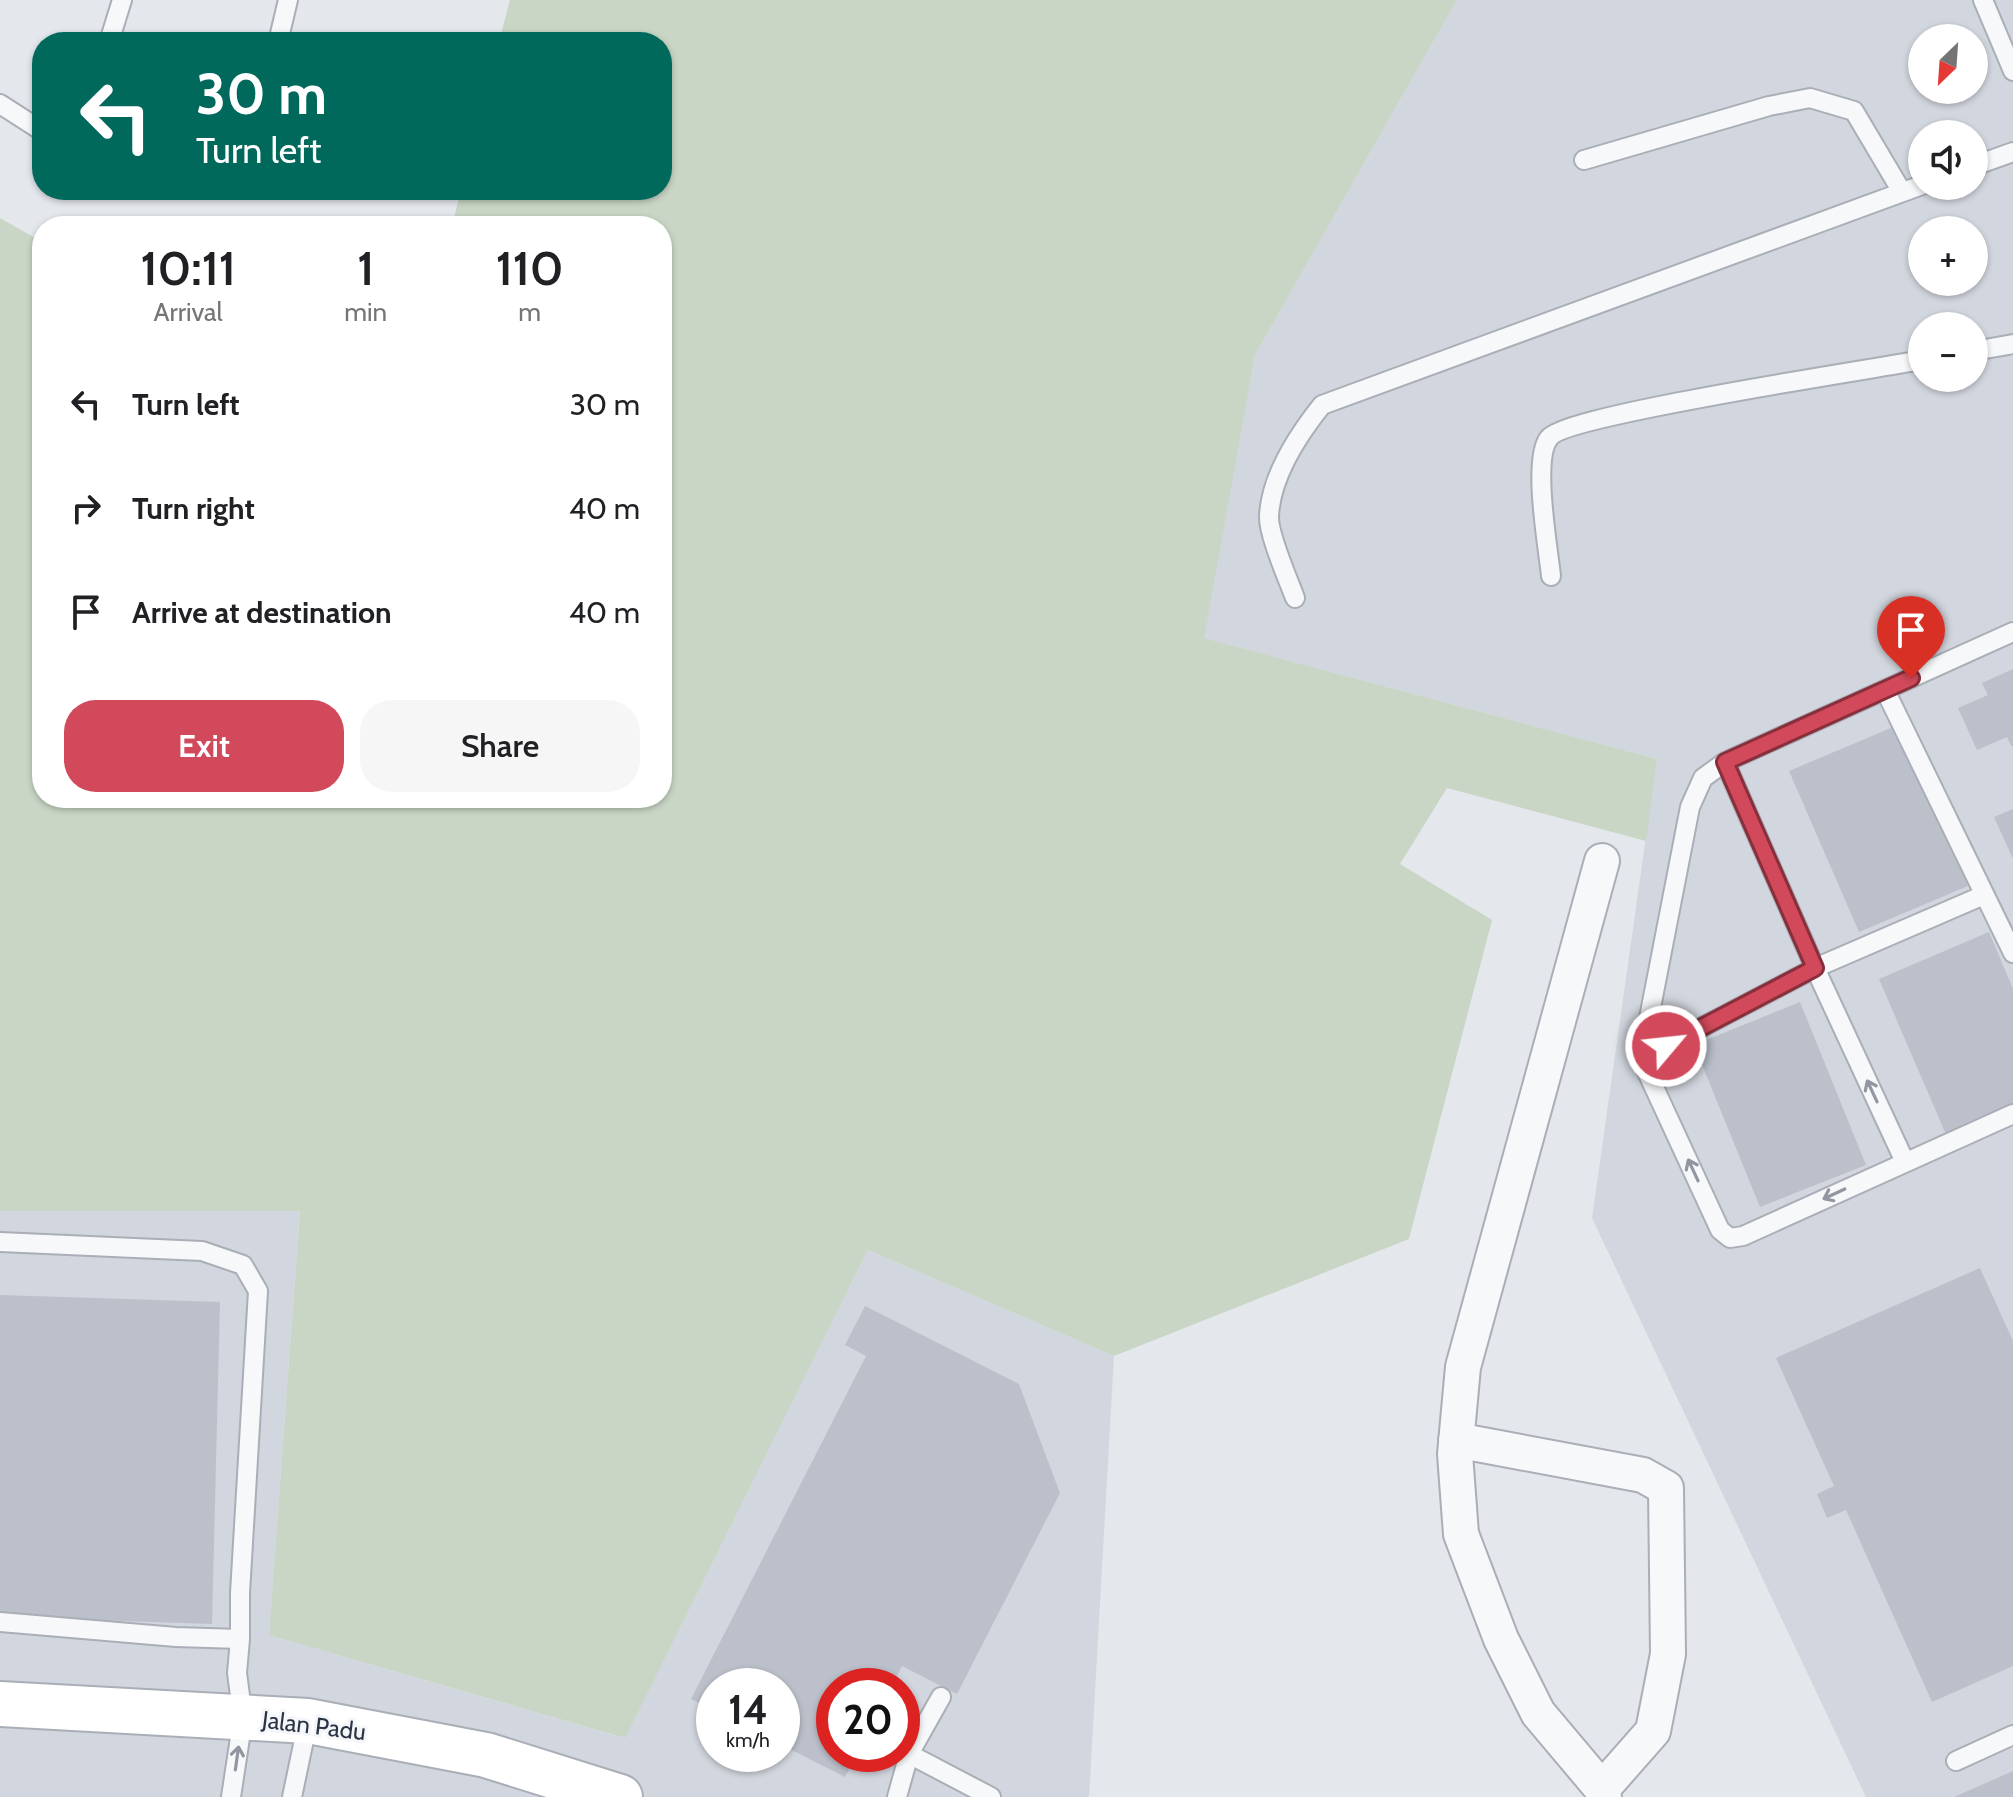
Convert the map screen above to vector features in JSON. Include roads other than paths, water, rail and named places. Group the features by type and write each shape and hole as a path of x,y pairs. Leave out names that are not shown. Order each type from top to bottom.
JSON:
{"street":[{"path":"1456,1440 1643,1475 1666,1488 1668,1654 1653,1731 1603,1793 1538,1713 1501,1639 1461,1534 1456,1440 1463,1367 1602,861"},
{"name":"Jalan Padu","path":"0,1704 308,1721 486,1755 620,1797"}],"lane":[{"path":"112,32 122,0"},
{"path":"280,32 288,0"},
{"path":"1983,0 2013,71"},
{"path":"1584,160 1769,106 1810,98 1854,111 1902,192"},
{"path":"0,104 32,125"},
{"path":"1988,162 2012,154"},
{"path":"1295,598 1269,517 1278,478 1305,427 1322,405 1908,190"},
{"path":"1988,348 2013,344"},
{"path":"1551,576 1541,460 1548,438 1554,433 1651,408 1908,362"},
{"path":"2013,632 1725,762 1703,778 1690,807 1641,1059 1720,1230 1730,1238 1743,1236 2013,1114"},
{"path":"1885,690 2013,953"},
{"path":"1725,762 1815,968 1905,1162"},
{"path":"1641,1059 1815,968 1984,895"},
{"path":"0,1242 202,1251 243,1265 258,1291 237,1673 243,1718 231,1797"},
{"path":"0,1622 176,1637 240,1639"},
{"path":"920,1734 941,1697"},
{"path":"292,1797 308,1721"},
{"path":"1956,1761 2013,1735"},
{"path":"920,1760 991,1797"},
{"path":"897,1797 904,1772"}]}
